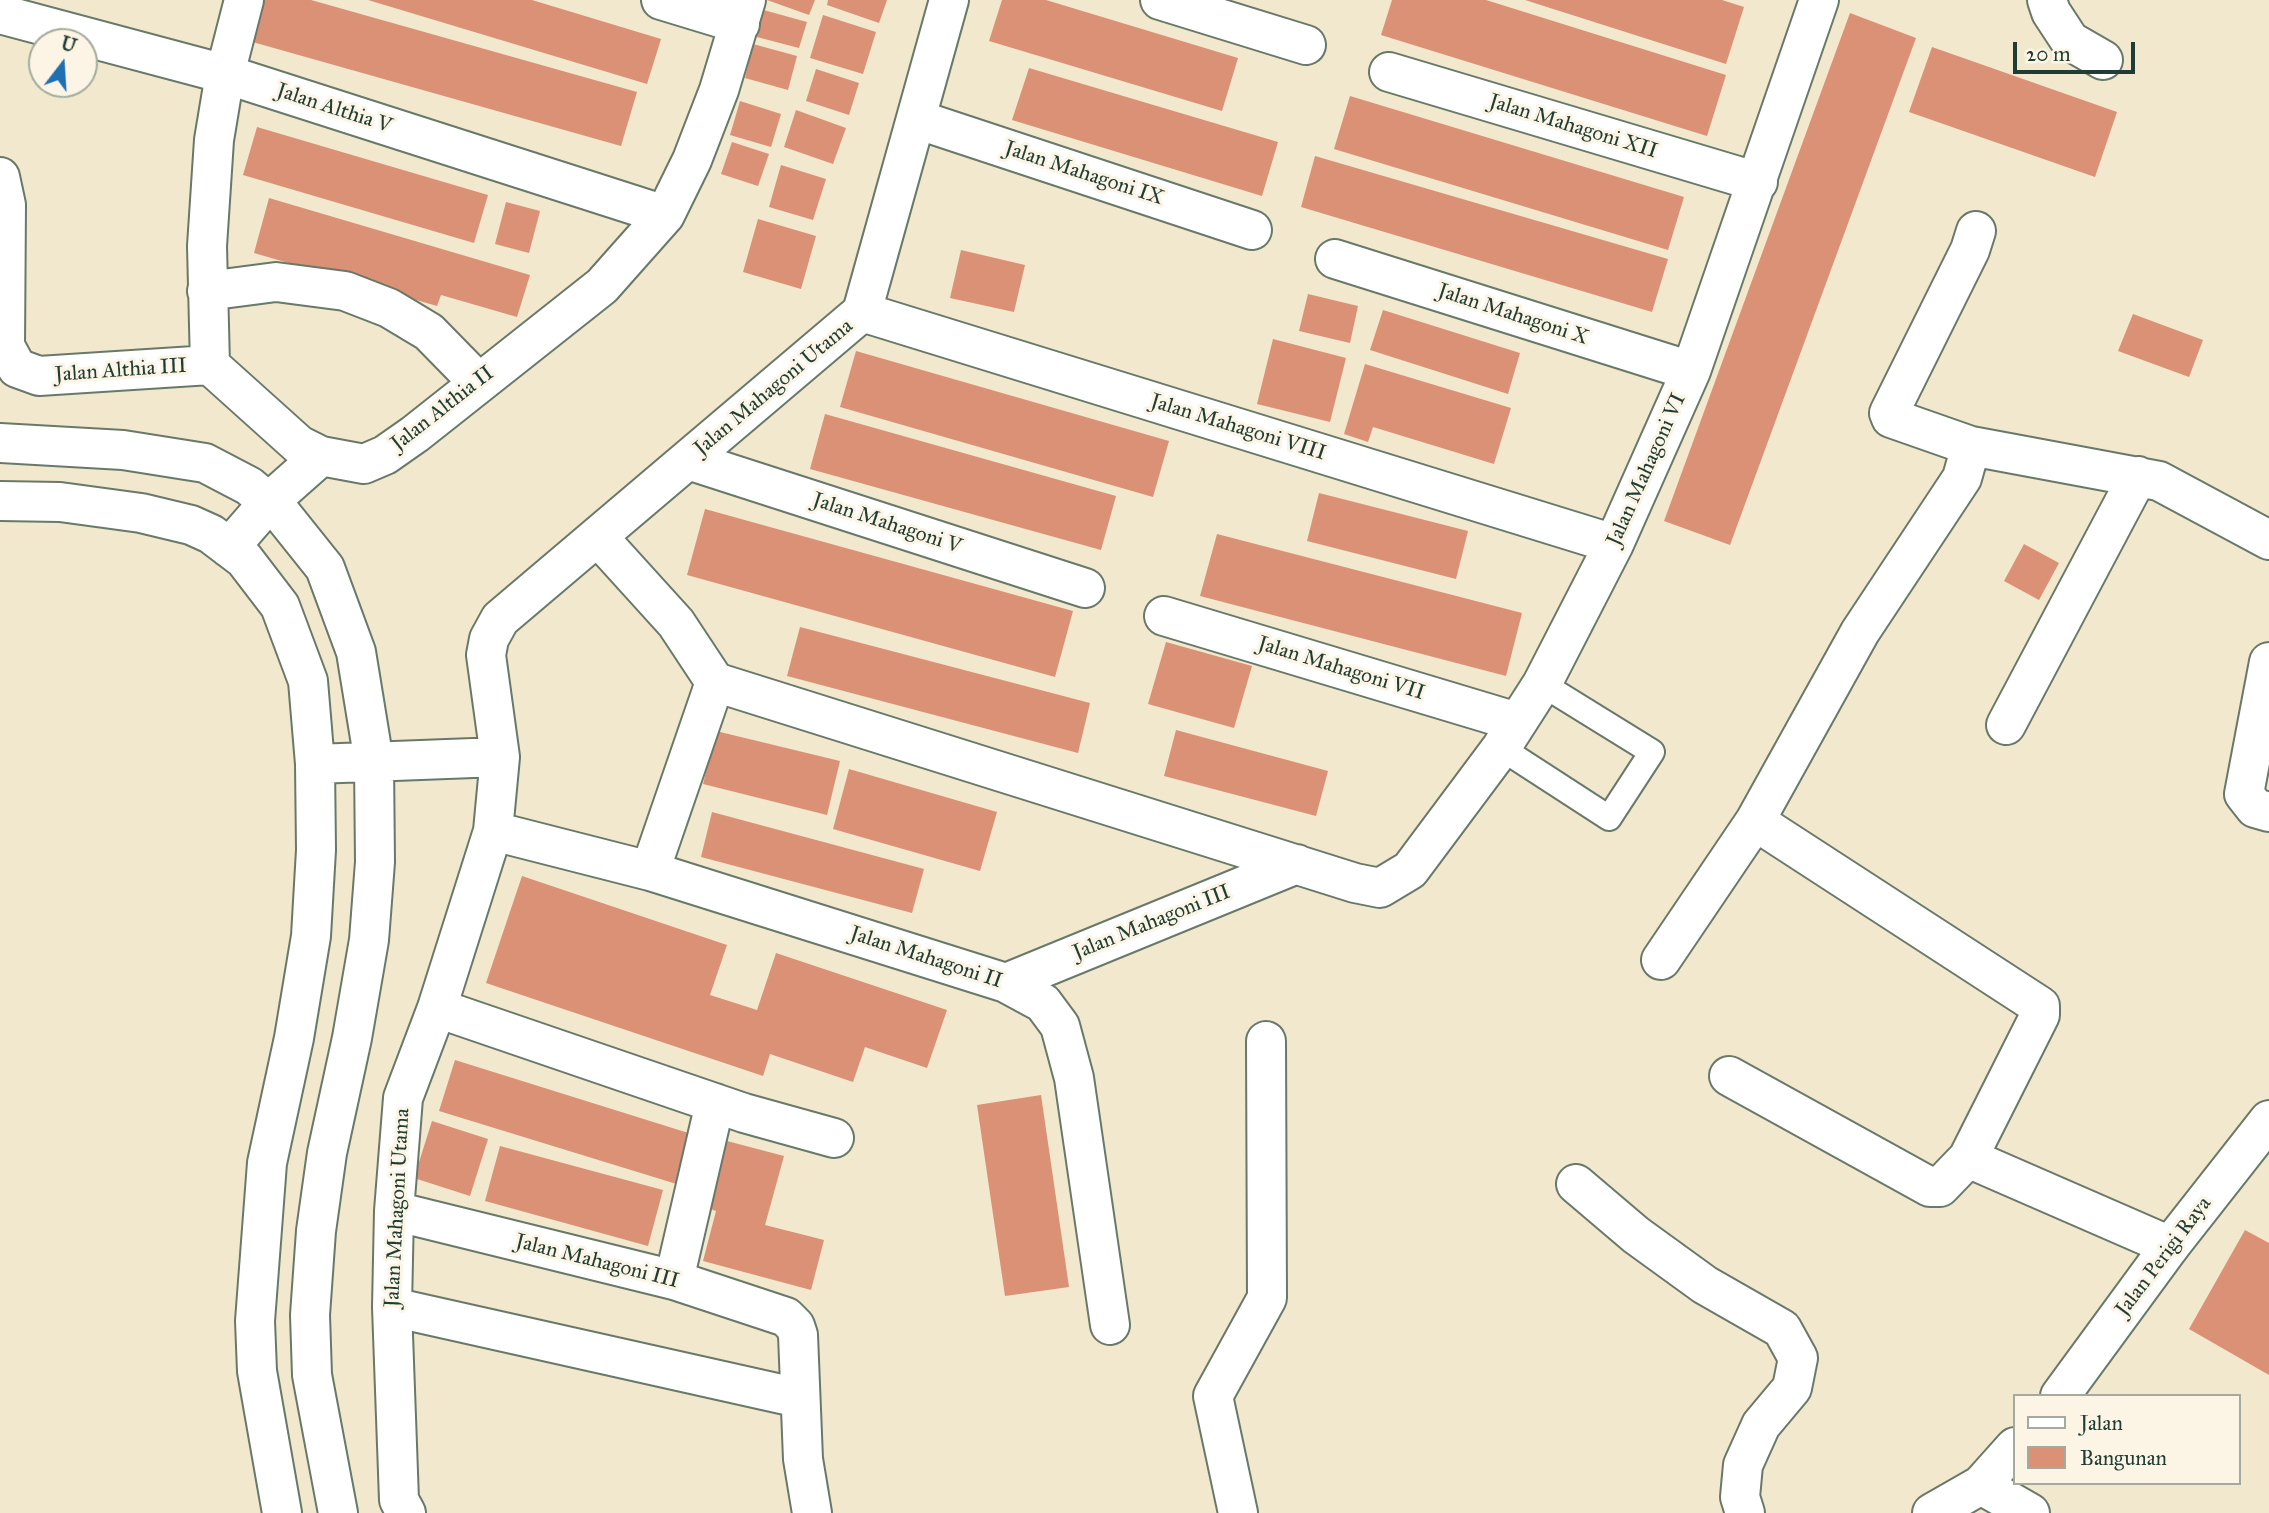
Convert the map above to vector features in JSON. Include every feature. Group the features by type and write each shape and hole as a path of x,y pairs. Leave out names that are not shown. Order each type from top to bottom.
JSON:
{"street":[{"path":"220,541 259,494 310,451 211,365 207,291 214,141 225,74 244,0"},
{"path":"661,0 743,12"},
{"name":"Jalan Mahagoni Utama","path":"406,1513 399,1500 393,1307 394,1211 403,1098 437,1008 493,831 500,757 486,655 489,639 500,619 862,313 949,0"},
{"path":"1160,0 1306,45"},
{"name":"Jalan Mahagoni VI","path":"1297,864 1380,888 1410,870 1509,735 1542,684 1614,544 1691,371 1819,0"},
{"path":"2047,0 2051,12 2070,41 2103,60"},
{"name":"Jalan Althia II","path":"310,451 364,464 385,454 602,286 665,215 692,160 743,12"},
{"name":"Jalan Althia V","path":"0,14 225,74 665,215"},
{"name":"Jalan Mahagoni XII","path":"1389,72 1758,182"},
{"name":"Jalan Mahagoni IX","path":"916,119 1252,230"},
{"name":"Jalan Althia III","path":"0,177 6,205 5,346 17,368 39,376 211,365"},
{"path":"1976,231 1970,250 1889,414 1897,422 1970,446 2159,481 2269,541"},
{"name":"Jalan Mahagoni X","path":"1335,259 1691,371"},
{"path":"207,291 276,282 345,291 389,308 429,332 478,382"},
{"name":"Jalan Mahagoni VIII","path":"862,313 1614,544"},
{"path":"0,443 123,450 205,463 259,494 325,568 356,652 374,762 375,862 369,940 352,1038 327,1153 316,1231 310,1315 312,1376 338,1513"},
{"path":"1661,960 1755,821 1860,632 1962,478 1970,446"},
{"name":"Jalan Mahagoni V","path":"688,460 1085,588"},
{"path":"2006,725 2138,476"},
{"path":"0,501 60,502 141,513 191,525 220,541 244,559 280,606 308,681 315,764 316,850 311,936 294,1038 267,1163 255,1321 257,1371 282,1513"},
{"path":"598,537 676,623 715,682 1297,864"},
{"name":"Jalan Mahagoni VII","path":"1164,616 1509,735"},
{"path":"2269,662 2244,794 2255,808 2269,812"},
{"path":"493,831 650,871 715,682"},
{"path":"315,764 500,757"},
{"path":"1729,1076 1930,1187 1940,1188 1968,1158 2040,1015 2040,1006 1755,821"},
{"name":"Jalan Mahagoni III","path":"1006,983 1297,864"},
{"name":"Jalan Mahagoni II","path":"650,871 1006,983 1043,1003 1060,1026 1074,1078 1110,1325"},
{"path":"437,1008 715,1103 834,1138"},
{"path":"1238,1513 1213,1396 1267,1298 1266,1041"},
{"path":"674,1280 715,1103"},
{"name":"Jalan Perigi Raya","path":"2061,1394 2170,1246 2269,1120"},
{"path":"1968,1158 2170,1246"},
{"path":"1576,1184 1636,1235 1705,1285 1782,1329 1798,1358 1792,1388 1761,1425 1743,1465 1741,1497 1745,1513"},
{"name":"Jalan Mahagoni III","path":"394,1211 674,1280 786,1317 795,1326 799,1398"},
{"path":"393,1307 799,1398 812,1513"},
{"path":"1932,1513 1981,1485 2014,1448"},
{"path":"1981,1485 2030,1513"}],"lane":[{"path":"1509,735 1609,818 1652,752 1542,684"}],"building":[{"path":"260,0 311,0 637,92 621,146 249,41"},
{"path":"368,0 532,0 661,39 647,84"},
{"path":"767,0 815,0 809,15"},
{"path":"828,0 887,0 879,23 827,5"},
{"path":"1002,0 1046,0 1238,58 1222,111 989,41"},
{"path":"1392,0 1486,0 1726,75 1707,136 1381,35"},
{"path":"1525,0 1722,0 1744,7 1726,64"},
{"path":"760,9 807,22 799,48 753,36"},
{"path":"1850,13 1916,38 1730,545 1664,521"},
{"path":"823,15 876,32 863,74 810,58"},
{"path":"753,44 797,56 788,90 745,78"},
{"path":"1932,47 2117,112 2095,177 1909,112"},
{"path":"1029,68 1278,142 1262,196 1012,120"},
{"path":"816,69 859,83 849,115 806,101"},
{"path":"1350,96 1684,197 1668,250 1334,149"},
{"path":"740,101 781,114 771,147 730,135"},
{"path":"796,110 846,128 833,164 784,147"},
{"path":"257,127 488,195 474,243 243,175"},
{"path":"732,142 769,154 758,186 721,174"},
{"path":"1315,156 1668,259 1652,312 1301,207"},
{"path":"781,165 826,179 813,220 769,207"},
{"path":"269,198 530,275 517,317 441,295 437,306 254,253"},
{"path":"506,202 540,211 529,253 495,244"},
{"path":"758,219 816,236 801,289 743,272"},
{"path":"961,250 1025,265 1014,312 950,298"},
{"path":"1308,294 1358,306 1350,343 1299,331"},
{"path":"1383,310 1520,353 1508,394 1370,350"},
{"path":"2133,314 2203,340 2189,377 2118,351"},
{"path":"1273,339 1346,358 1330,422 1257,404"},
{"path":"856,351 1169,441 1153,497 840,407"},
{"path":"1365,364 1511,408 1494,464 1373,427 1368,442 1344,434"},
{"path":"825,414 1116,496 1101,550 810,469"},
{"path":"1319,493 1468,531 1456,579 1307,541"},
{"path":"705,509 1073,611 1055,677 687,575"},
{"path":"1217,534 1522,613 1506,676 1200,596"},
{"path":"2024,544 2059,563 2039,600 2004,581"},
{"path":"800,627 1090,703 1078,753 787,676"},
{"path":"1166,642 1252,666 1234,728 1148,704"},
{"path":"1176,730 1328,771 1316,816 1164,776"},
{"path":"716,731 840,761 827,815 703,784"},
{"path":"849,769 997,812 980,871 833,829"},
{"path":"712,812 924,869 912,913 701,857"},
{"path":"522,876 727,945 710,995 757,1010 776,953 947,1010 927,1068 865,1047 853,1082 770,1054 763,1076 486,983"},
{"path":"455,1060 698,1136 683,1186 439,1111"},
{"path":"1041,1095 1069,1287 1005,1296 977,1105"},
{"path":"432,1121 488,1139 470,1196 414,1178"},
{"path":"727,1141 784,1156 765,1225 824,1240 811,1290 703,1261 716,1211 708,1208"},
{"path":"500,1146 663,1190 648,1246 485,1201"},
{"path":"2245,1230 2269,1243 2269,1375 2189,1329"}]}
